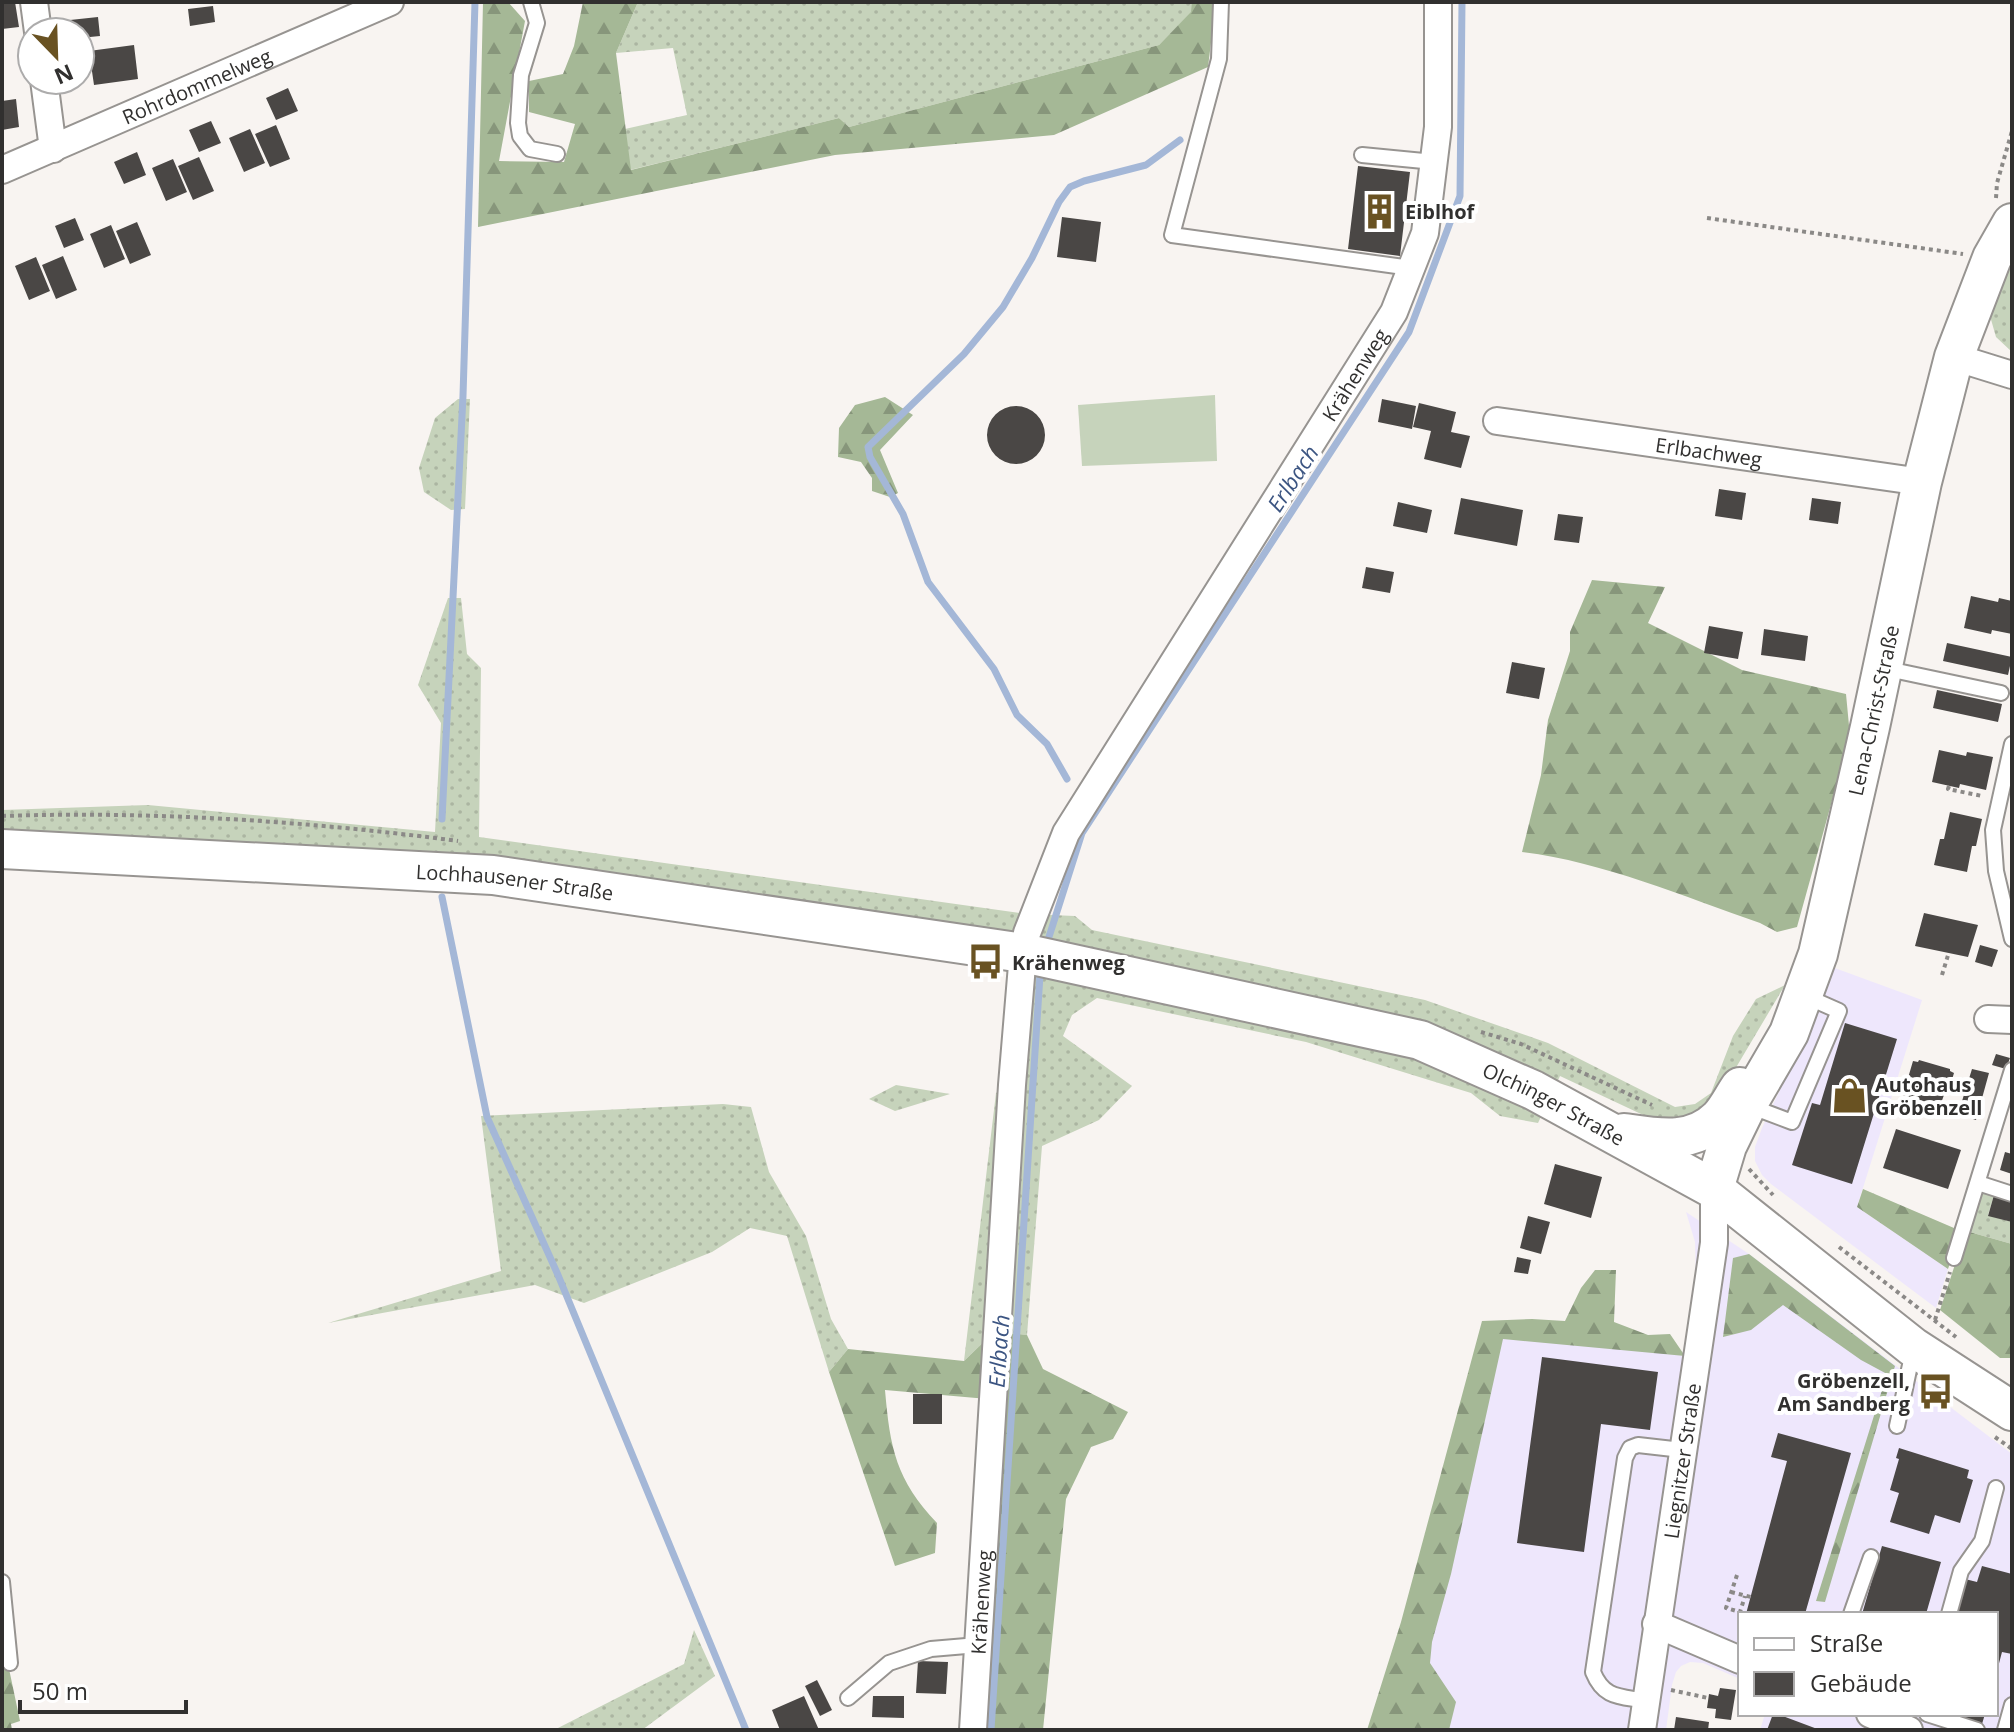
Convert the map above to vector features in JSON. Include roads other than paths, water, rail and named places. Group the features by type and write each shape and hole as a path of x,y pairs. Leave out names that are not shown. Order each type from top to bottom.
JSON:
{"main road":[{"name":"Lena-Christ-Straße","path":"1714,1189 1727,1146 1789,1033 1818,954 1922,482 1954,357 1992,258 2004,210"},
{"name":"Lochhausener Straße","path":"2,849 493,875 1023,953"},
{"name":"Olchinger Straße","path":"1023,953 1420,1040 1533,1090 1714,1189 1913,1347 2012,1411"},
{"path":"1608,1131 1665,1139 1685,1138 1718,1119 1803,995"}],"street":[{"name":"Rohrdommelweg","path":"2,170 390,2"},
{"name":"Krähenweg","path":"973,1730 1012,1085 1027,933 1066,833 1394,312 1425,233 1438,127 1438,2"},
{"path":"46,96 53,149"},
{"path":"1954,357 2012,375"},
{"name":"Erlbachweg","path":"1497,421 1922,482"},
{"name":"Liegnitzer Straße","path":"1642,1730 1657,1696 1656,1624 1714,1243 1714,1189"},
{"path":"1656,1624 1738,1659"},
{"path":"1875,1716 1909,1730"}],"lane":[{"path":"531,2 537,23 521,75 520,136 530,149 557,154"},
{"path":"1221,2 1219,59 1172,235 1411,268"},
{"path":"1362,155 1434,162"},
{"path":"1883,668 2001,693"},
{"path":"2012,744 1993,830 1996,871 2012,939"},
{"path":"1954,1258 2012,1070"},
{"path":"1978,1183 2012,1194"},
{"path":"1897,1426 1913,1347"},
{"path":"1657,1696 1611,1695 1599,1687 1593,1672 1625,1458 1630,1448 1638,1445 1682,1450"},
{"path":"1950,1612 1961,1571 1982,1541 1996,1488"},
{"path":"1852,1612 1871,1557"},
{"path":"2,1582 7,1660"},
{"path":"848,1698 889,1663 931,1649 978,1645"},
{"path":"2005,1730 2012,1705"},
{"path":"1933,1716 1977,1730"}],"waterway":[{"path":"442,819 463,396 475,2"},
{"name":"Erlbach","path":"1048,940 1082,833 1409,332 1460,196 1462,2"},
{"path":"1067,779 1047,744 1017,715 994,669 928,582 903,514 870,457 868,447 964,354 1003,307 1070,187 1146,165 1180,140"},
{"path":"442,897 487,1117 558,1275 746,1730"},
{"name":"Erlbach","path":"991,1730 1040,975"}],"place":[{"name":"Eiblhof","path":"1379,211"},
{"name":"Krähenweg","path":"986,962"},
{"name":"Autohaus Gröbenzell","path":"1849,1096"},
{"name":"Gröbenzell, Am Sandberg","path":"1936,1391"}]}
